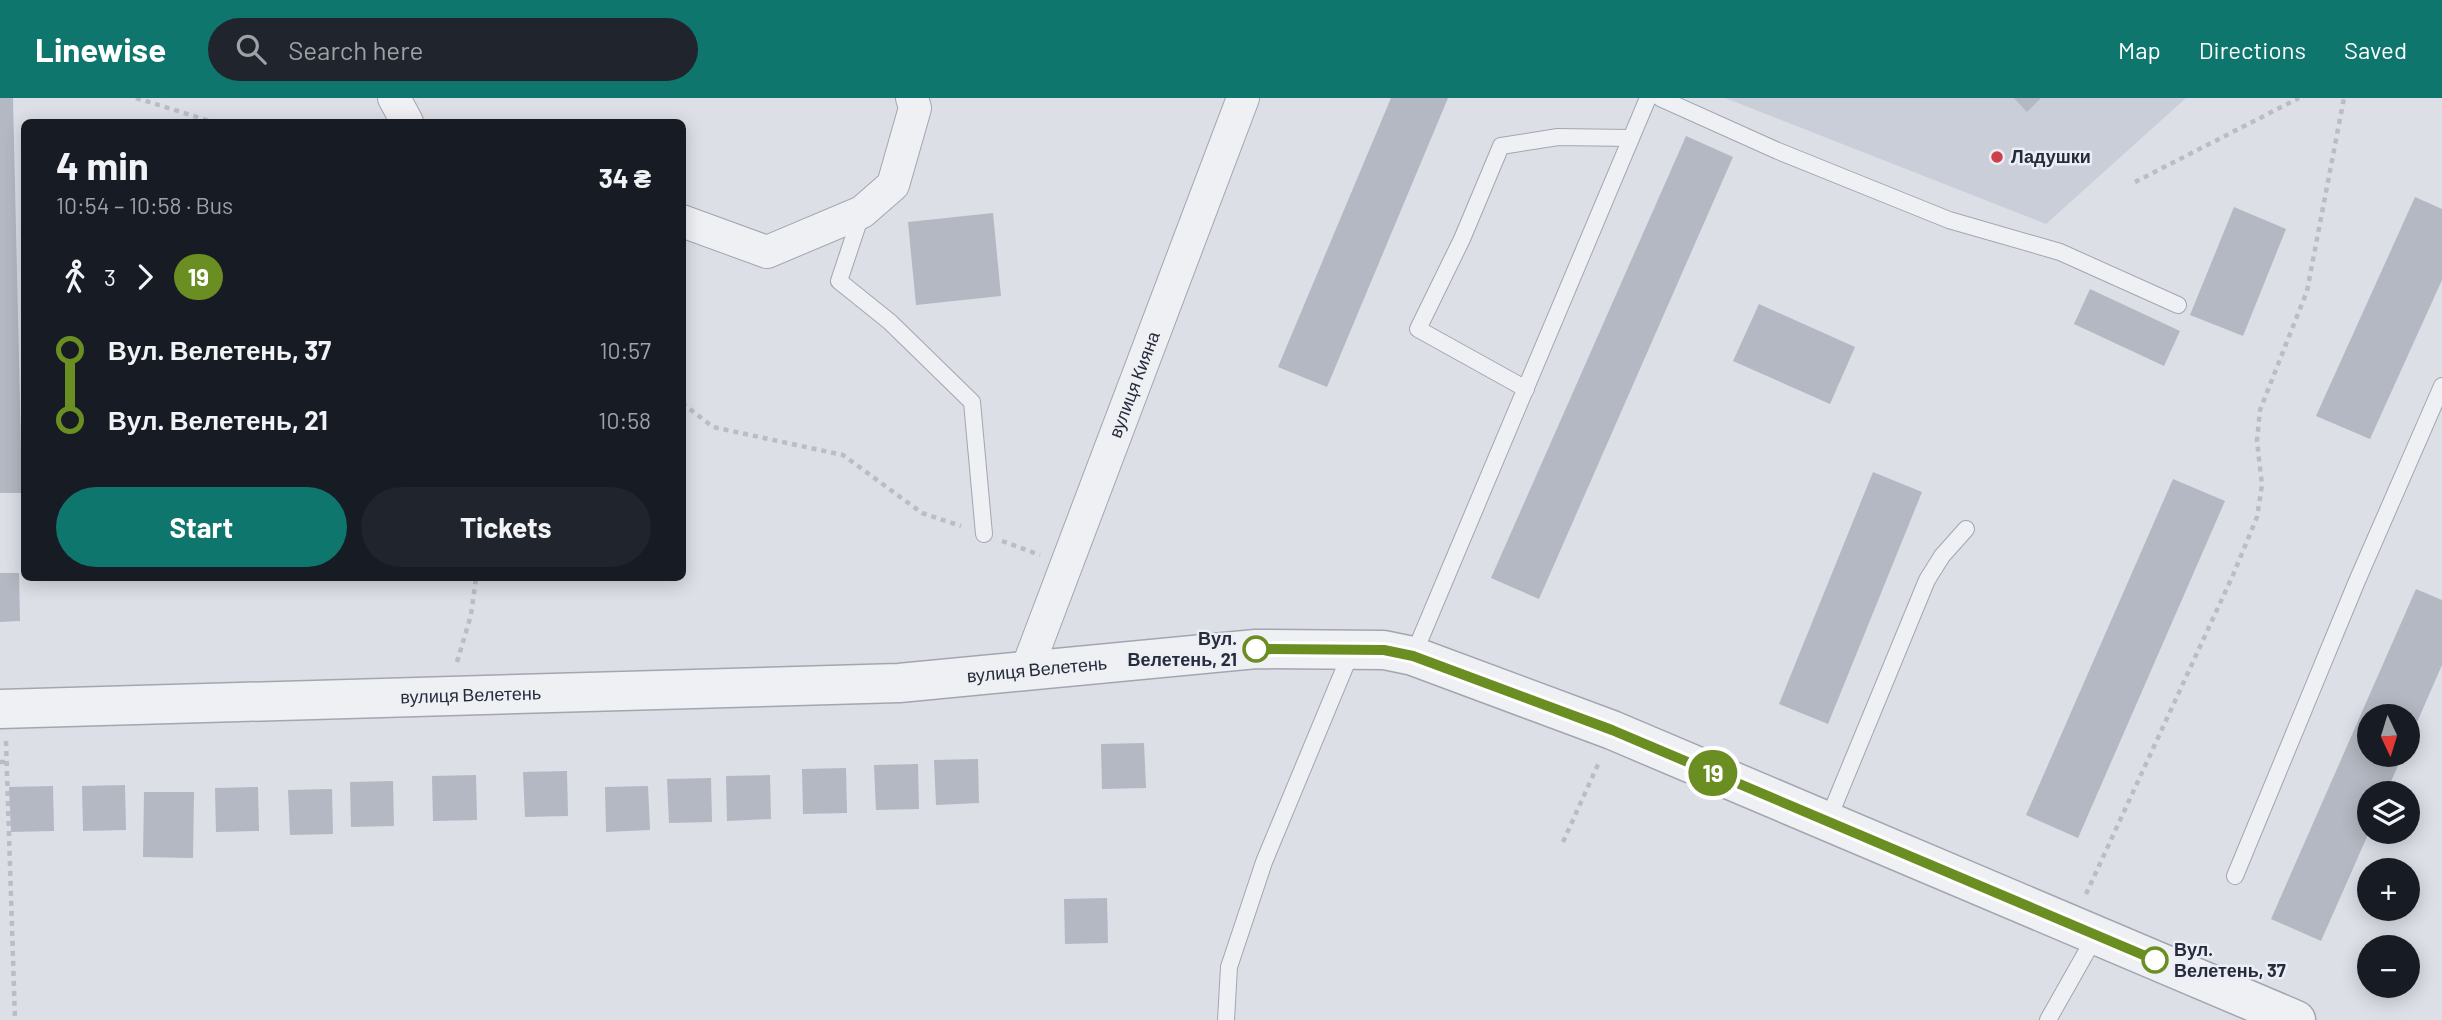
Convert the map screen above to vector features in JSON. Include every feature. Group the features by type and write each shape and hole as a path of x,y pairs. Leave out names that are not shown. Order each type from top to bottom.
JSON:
{"street":[{"path":"394,98 405,119"},
{"path":"686,222 767,252 862,212 893,185 915,108 912,98"},
{"name":"вулиця Кияна","path":"1027,670 1243,98"},
{"name":"вулиця Велетень","path":"3,709 899,683 1256,649 1384,650 1413,656 1612,730 2296,1020"}],"lane":[{"path":"1413,656 1648,98"},
{"path":"1660,98 1778,151 1949,220 2085,261 2178,305"},
{"path":"1525,389 1418,329 1462,239 1501,146 1558,137 1631,138"},
{"path":"862,212 839,281 890,322 972,402 984,534"},
{"path":"2235,876 2357,581 2442,386"},
{"path":"1828,820 1927,580 1942,556 1966,529"},
{"path":"1226,1020 1229,967 1264,862 1352,650"},
{"path":"2048,1020 2084,930"}],"path":[{"path":"136,98 202,119"},
{"path":"2135,182 2299,98"},
{"path":"2084,930 2257,517 2262,485 2257,441 2260,410 2307,292 2344,98"},
{"path":"686,406 713,427 843,455 922,513 1067,564"},
{"path":"452,696 451,679 471,615 477,581"},
{"path":"3,709 15,1020"},
{"path":"1563,842 1612,730"},
{"path":"0,762 7,762"}],"shaded area":[{"name":"Ладушки","path":"1725,98 2186,98 2046,224"}],"building":[{"path":"0,98 13,98 21,493 0,493"},
{"path":"1391,98 1448,98 1327,387 1278,367"},
{"path":"2014,98 2041,98 2027,112"},
{"path":"1686,136 1733,157 1539,599 1491,578"},
{"path":"2415,197 2442,209 2442,280 2370,439 2316,416"},
{"path":"2234,207 2286,229 2243,336 2190,315"},
{"path":"993,213 1001,296 916,305 908,222"},
{"path":"2090,289 2180,331 2164,366 2074,324"},
{"path":"1759,304 1855,347 1830,404 1733,361"},
{"path":"1873,472 1922,492 1828,724 1779,704"},
{"path":"2173,479 2225,501 2078,838 2026,815"},
{"path":"0,573 19,573 20,621 0,622"},
{"path":"2416,589 2442,600 2442,665 2420,715 2420,704 2365,704"},
{"path":"2357,723 2357,767 2397,767 2391,781 2357,781 2357,844 2364,844 2321,941 2271,919"},
{"path":"1144,743 1146,788 1102,789 1101,744"},
{"path":"978,759 979,803 936,805 934,760"},
{"path":"918,764 919,809 876,810 874,765"},
{"path":"846,768 847,813 803,814 802,769"},
{"path":"567,771 568,816 525,817 523,772"},
{"path":"476,775 477,820 433,821 432,776"},
{"path":"770,775 771,819 727,821 726,776"},
{"path":"711,778 712,822 669,823 667,779"},
{"path":"393,781 394,826 351,827 350,782"},
{"path":"125,785 126,830 83,831 82,786"},
{"path":"53,786 54,831 11,832 9,787"},
{"path":"648,786 650,830 606,832 605,787"},
{"path":"258,787 259,831 216,832 215,788"},
{"path":"332,789 333,834 290,835 288,790"},
{"path":"144,792 194,792 193,858 143,857"},
{"path":"1107,898 1108,943 1065,944 1064,899"}],"bus line":[{"name":"19","path":"1256,649 1384,650 1413,656 1612,730 2155,960"}],"place":[{"name":"Ладушки","path":"1997,157"},
{"name":"Вул. Велетень, 21","path":"1256,649"},
{"name":"Вул. Велетень, 37","path":"2155,960"}]}
